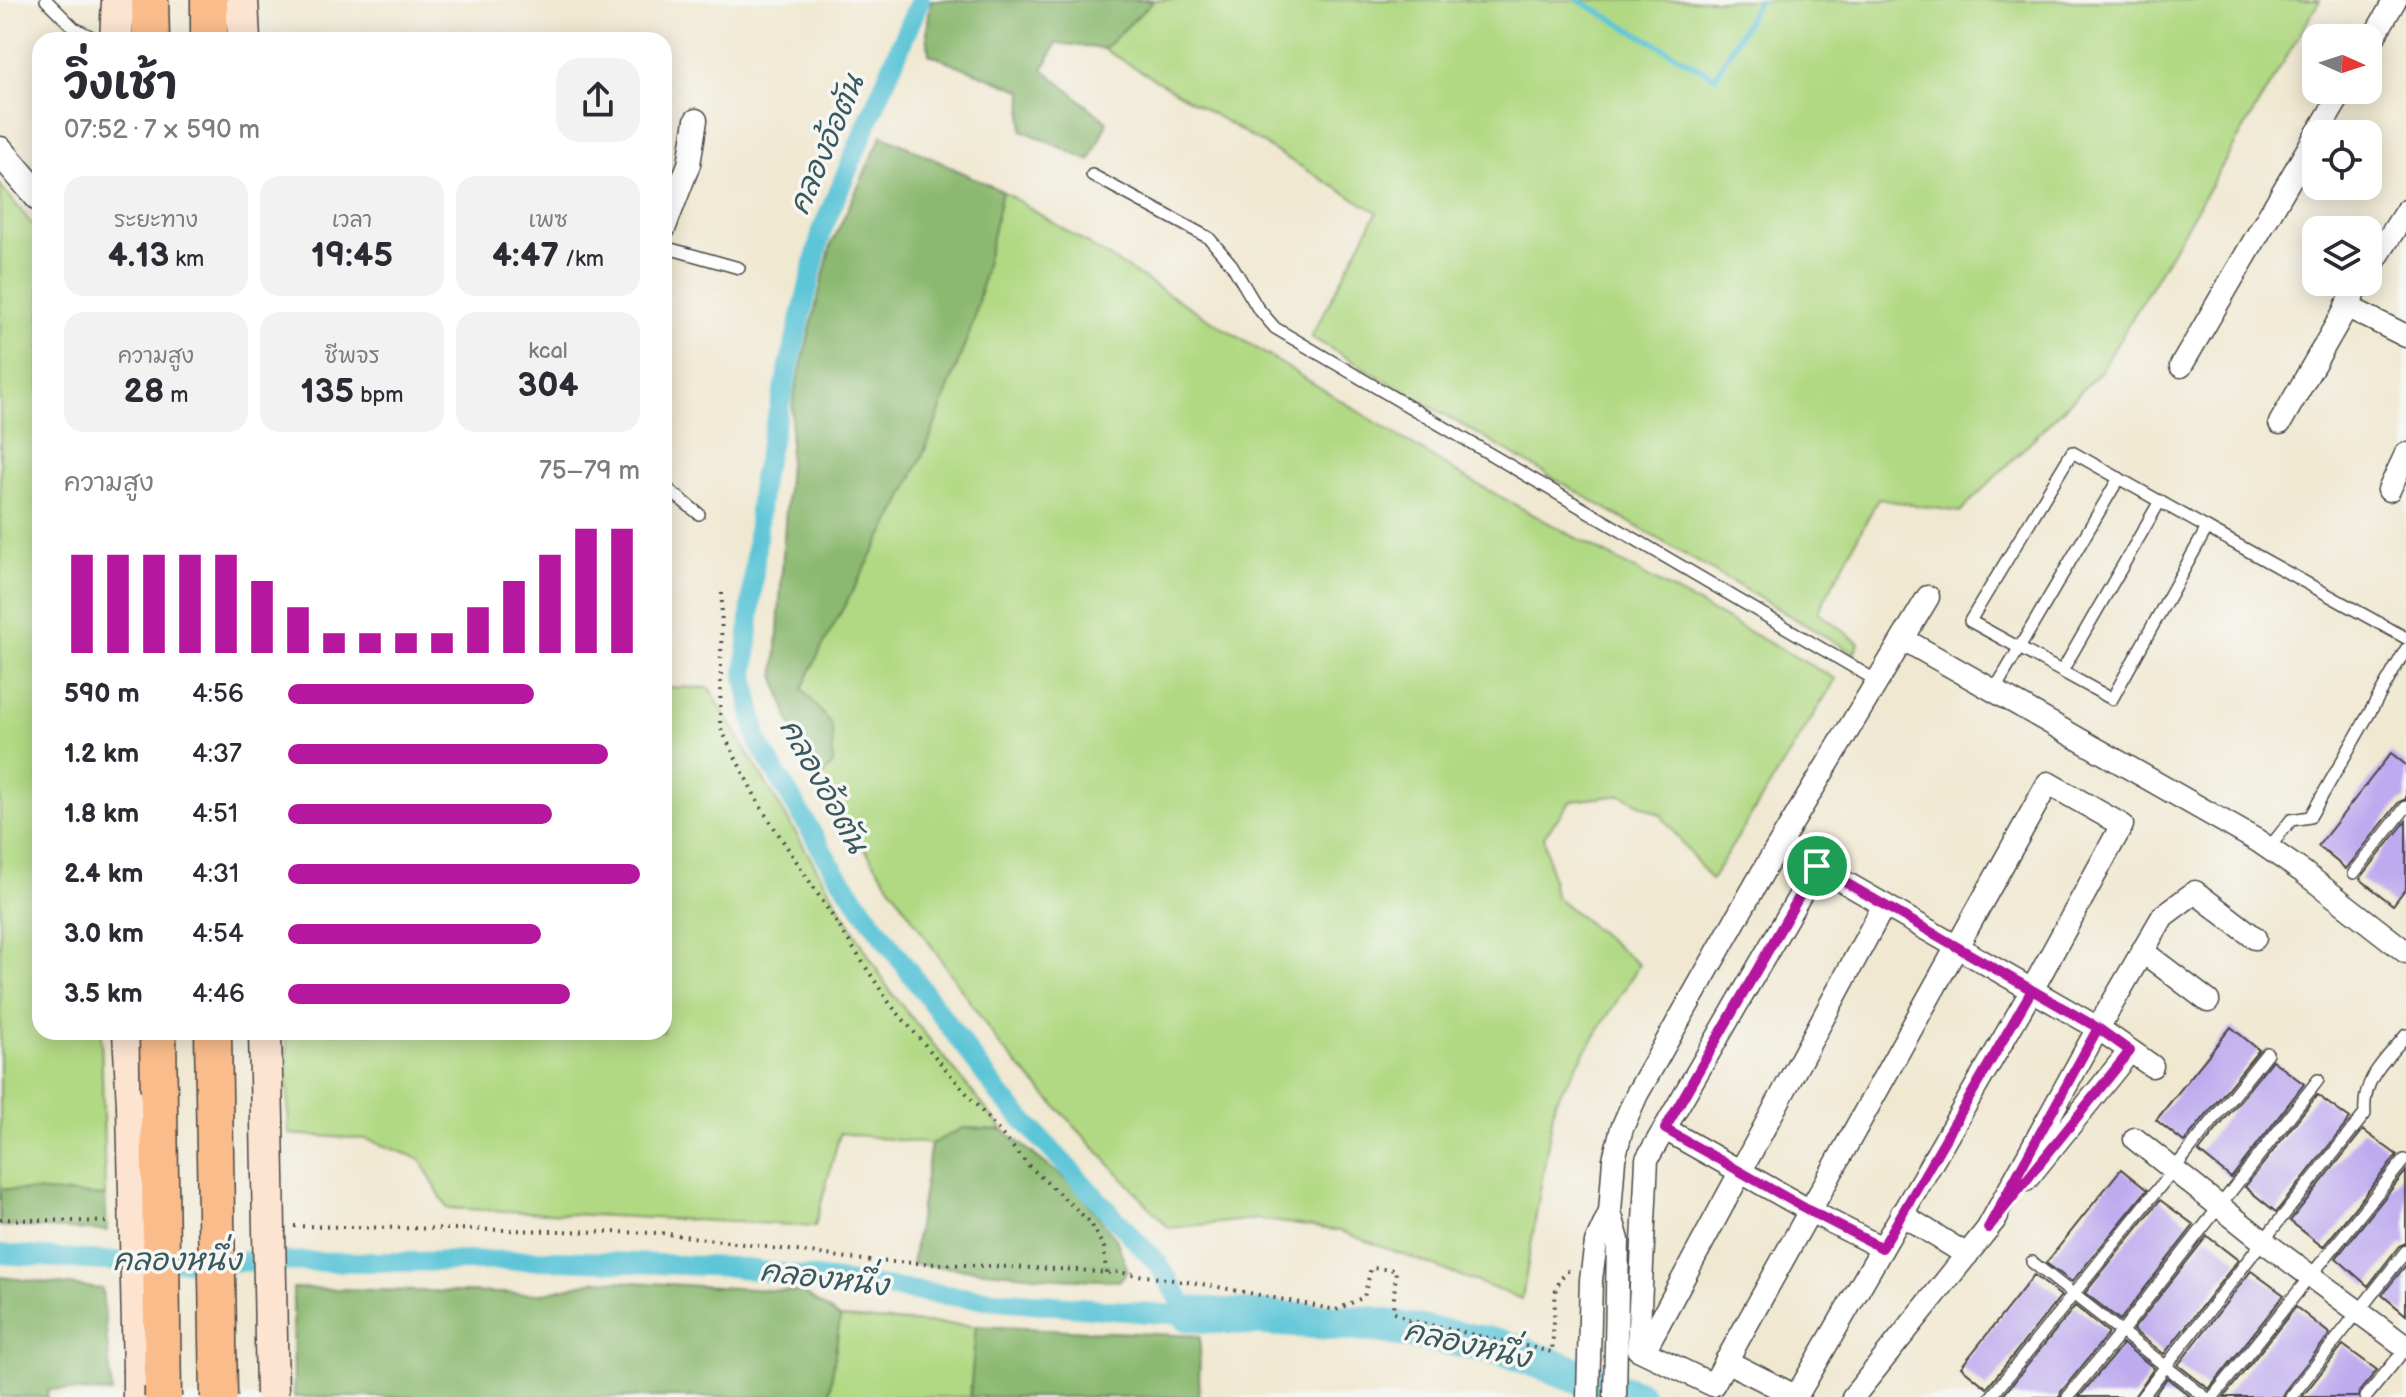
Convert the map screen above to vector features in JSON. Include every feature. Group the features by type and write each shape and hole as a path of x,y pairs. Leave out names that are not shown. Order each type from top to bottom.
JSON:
{"main road":[{"path":"116,32 118,0"},
{"path":"150,0 151,32"},
{"path":"209,0 209,32"},
{"path":"242,0 244,32"},
{"path":"129,1040 147,1389"},
{"path":"147,1389 158,1040"},
{"path":"213,1040 219,1397"},
{"path":"265,1040 272,1396"}],"street":[{"path":"2381,24 2395,0"},
{"path":"672,208 689,164 696,120"},
{"path":"0,151 32,189"},
{"path":"2181,366 2302,159"},
{"path":"2382,249 2406,211"},
{"path":"2280,423 2352,296"},
{"path":"2346,306 2406,336"},
{"path":"2389,490 2406,454"},
{"path":"1588,1397 1592,1271 1596,1243 1610,1212 1614,1159 1622,1128 1637,1094 1780,845 1928,597"},
{"path":"1903,639 2269,848 2406,952"},
{"path":"1726,1361 1796,1397 2032,990 2122,825 2048,783 1726,1361 1713,1385 1638,1349 1647,1159 1817,866"},
{"path":"1780,845 2098,1028 2152,1066"},
{"path":"1988,1228 2163,916 2195,892 2255,938"},
{"path":"1644,1351 1884,905"},
{"path":"2142,951 2208,1001"},
{"path":"1853,1397 2130,1051"},
{"path":"1665,1129 1882,1248"},
{"path":"2135,1139 2263,1241 2406,1348"},
{"path":"1610,1212 1618,1240 1615,1397"},
{"path":"1901,1214 1967,1255"}],"lane":[{"path":"46,0 82,32"},
{"path":"1092,175 1209,238 1232,265 1257,307 1275,328 1877,681"},
{"path":"672,249 739,268"},
{"path":"2207,528 2112,699 1970,621 2072,452 2406,638"},
{"path":"1994,691 2119,478"},
{"path":"672,492 699,514"},
{"path":"2062,671 2160,501"},
{"path":"2269,848 2291,820 2310,817 2406,649"},
{"path":"2354,873 2406,807"},
{"path":"2142,1397 2365,1114 2363,1099 2368,1083 2406,1035"},
{"path":"1991,1397 2267,1053"},
{"path":"2068,1397 2318,1080"},
{"path":"2213,1397 2404,1160"},
{"path":"2291,1397 2406,1251"},
{"path":"2032,1262 2205,1397"},
{"path":"2366,1397 2406,1348"}],"path":[{"path":"722,593 720,727 760,806 890,1004 1028,1165 1090,1222 1104,1248 1106,1273"},
{"path":"0,1219 115,1223"},
{"path":"287,1226 661,1233 871,1261 1117,1272 1208,1285 1336,1310 1364,1297 1371,1268 1396,1270 1393,1311 1408,1320 1552,1352 1556,1288 1565,1272 1592,1271"}],"green space":[{"path":"931,0 1154,0 1104,49 1057,43 1043,69 1107,122 1090,161 1022,130 1023,91 929,54 927,30"},
{"path":"1154,0 2320,0 2306,24 2302,24 2302,30 2101,371 1960,512 1878,499 1818,612 1859,643 1854,653 1311,337 1377,212 1104,49"},
{"path":"882,135 1002,191 974,320 928,443 901,502 802,689 832,725 833,764 818,781 788,718 775,678 793,399 831,245"},
{"path":"0,185 32,224 32,1040 101,1040 105,1196 0,1189"},
{"path":"1002,191 1466,478 1836,679 1711,880 1661,815 1622,795 1571,801 1544,836 1555,896 1639,965 1555,1101 1522,1299 1340,1231 1258,1219 1169,1228 1001,1047 818,781 833,764 801,689 901,502 928,443 974,320"},
{"path":"672,687 709,688 890,991 1003,1130 963,1128 931,1144 840,1133 815,1226 447,1208 420,1159 366,1139 289,1134 286,1040 672,1040"},
{"path":"963,1128 1003,1130 1076,1188 1116,1239 1128,1271 1119,1281 912,1264 931,1144"},
{"path":"0,1189 105,1196 107,1231 0,1226"},
{"path":"0,1277 102,1289 112,1393 48,1389 47,1397 0,1397"},
{"path":"598,1280 802,1292 840,1318 829,1397 294,1397 293,1288 541,1294"},
{"path":"840,1318 976,1326 970,1397 829,1397"},
{"path":"976,1326 1200,1336 1199,1397 970,1397"}],"building":[{"path":"2391,753 2406,765 2406,799 2399,802 2346,869 2318,846"},
{"path":"2406,821 2406,888 2393,905 2360,879"},
{"path":"2231,1027 2259,1050 2184,1142 2156,1120"},
{"path":"2272,1060 2304,1084 2231,1178 2199,1152"},
{"path":"2317,1095 2350,1119 2276,1212 2245,1187"},
{"path":"2363,1130 2397,1155 2323,1247 2290,1221"},
{"path":"2121,1169 2147,1190 2072,1282 2046,1263"},
{"path":"2406,1171 2406,1243 2399,1246 2368,1286 2336,1258"},
{"path":"2160,1200 2194,1225 2120,1320 2085,1293"},
{"path":"2207,1236 2238,1260 2164,1354 2133,1330"},
{"path":"2406,1265 2406,1315 2382,1295"},
{"path":"2251,1271 2284,1295 2209,1389 2178,1365"},
{"path":"2034,1275 2061,1296 1987,1388 1961,1367"},
{"path":"2075,1306 2109,1333 2060,1397 2002,1397"},
{"path":"2296,1307 2330,1334 2283,1397 2224,1397"},
{"path":"2123,1344 2154,1368 2134,1397 2079,1397"},
{"path":"2343,1345 2377,1370 2358,1397 2302,1397"},
{"path":"2167,1378 2191,1397 2153,1397"}],"waterway":[{"name":"คลองอ้อตัน","path":"920,0 822,230 762,478 745,676 758,742 832,867 1000,1095 1159,1265 1189,1314"},
{"path":"1578,0 1715,77 1759,0"},
{"name":"คลองหนึ่ง","path":"0,1254 102,1261 559,1260 731,1267 961,1297 1189,1314"},
{"name":"คลองหนึ่ง","path":"1189,1314 1371,1324 1502,1347 1636,1397"}],"route":[{"path":"1817,866 1665,1129 1882,1248 2032,990 2098,1028 2130,1051 1988,1228 2098,1028 1817,866"}]}
